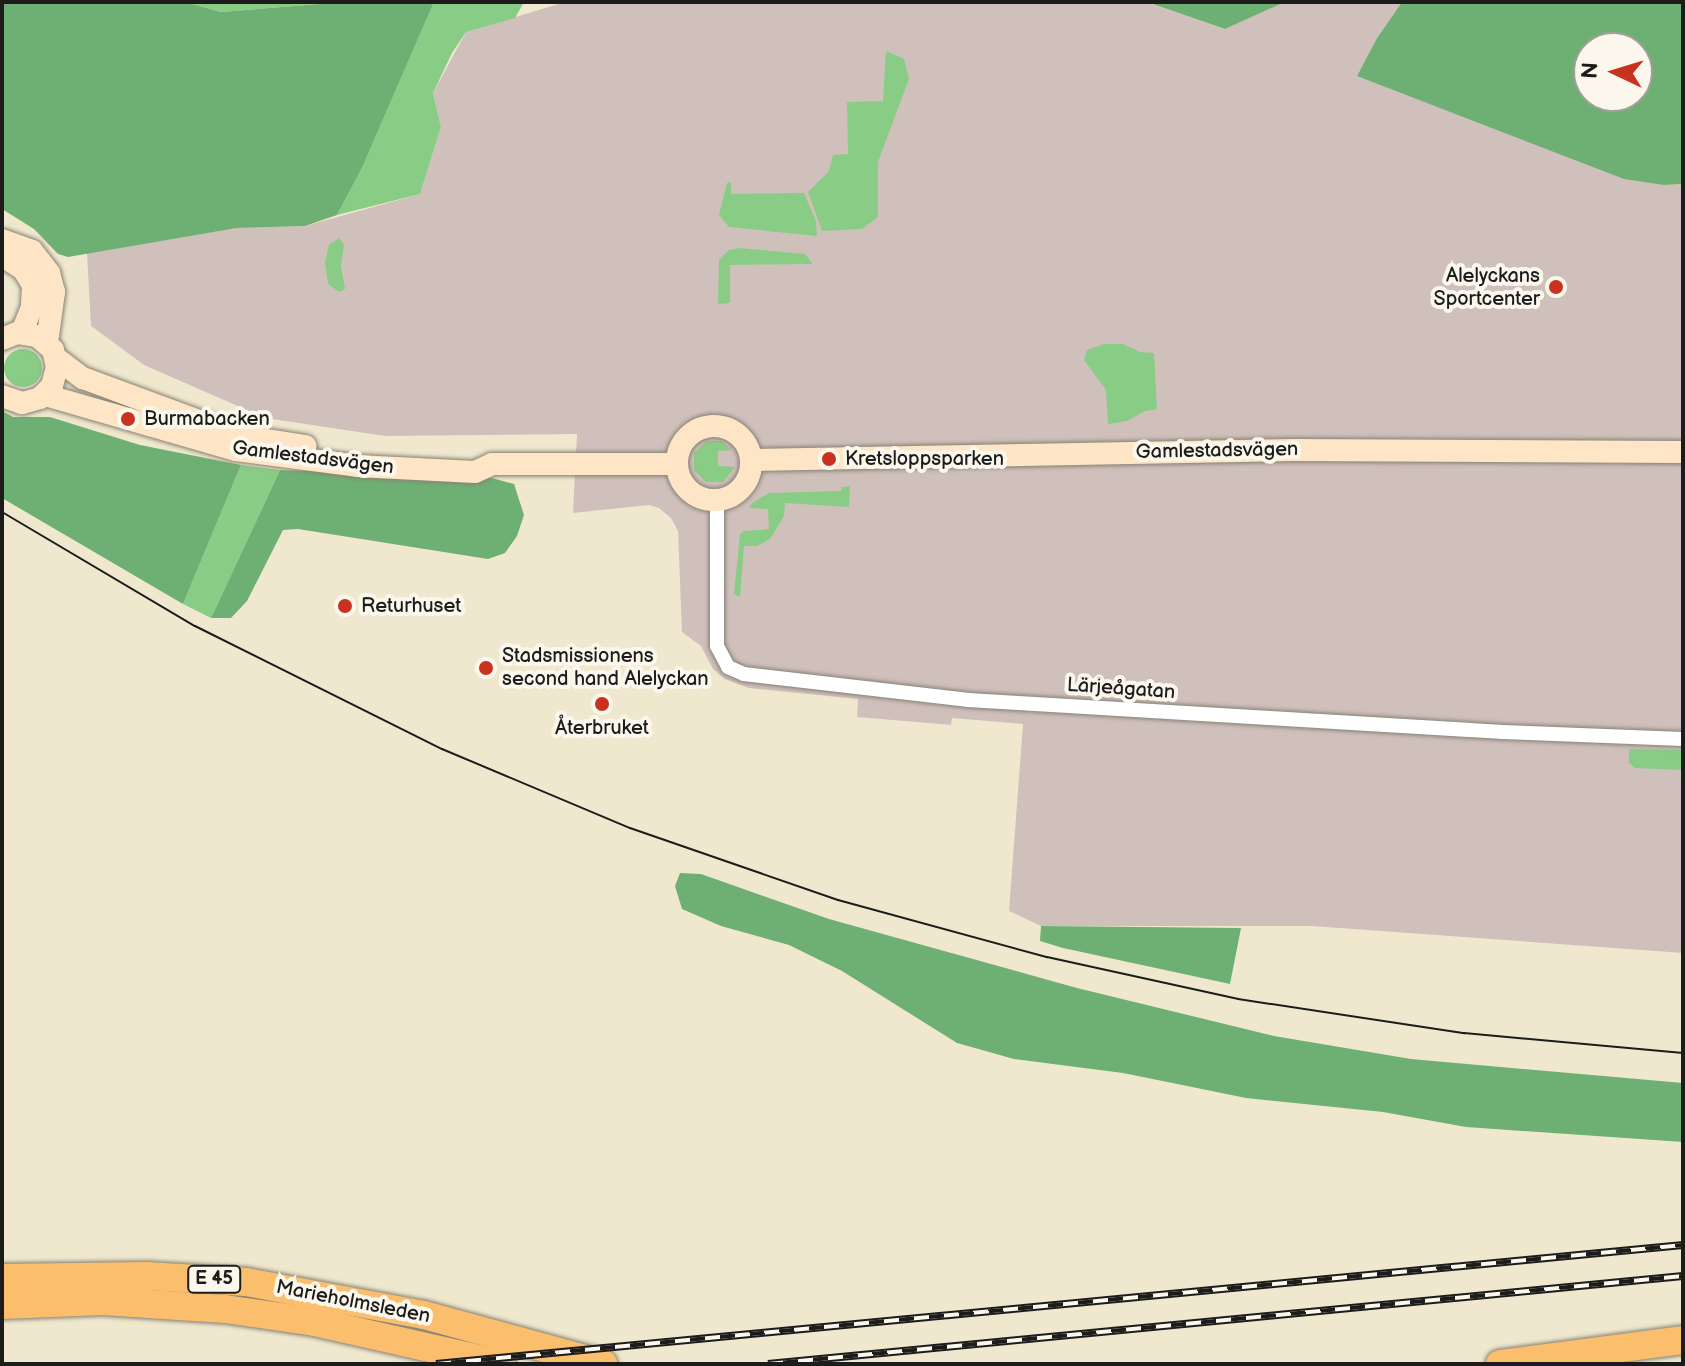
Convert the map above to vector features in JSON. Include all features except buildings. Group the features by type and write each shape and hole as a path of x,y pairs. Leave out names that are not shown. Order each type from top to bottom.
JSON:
{"highway":[{"name":"Marieholmsleden","path":"2,1278 147,1276 275,1286 424,1315 603,1364"},
{"name":"Marieholmsleden","path":"2,1305 103,1301 225,1309 315,1322 501,1364"},
{"path":"1500,1364 1683,1340"}],"street":[{"path":"2,240 32,251 49,273 54,292 52,350 56,376 45,395"},
{"path":"2,256 23,269 33,285 32,307 12,336"},
{"name":"Gamlestadsvägen","path":"12,336 34,334 74,373 117,392 261,439 374,454 476,458 492,464 677,464"},
{"name":"Gamlestadsvägen","path":"2,396 22,403 45,395 200,441 267,456 414,470 475,472 492,464"},
{"path":"712,426 739,435 752,460 744,486 730,497 717,501 689,491 680,478 677,464 680,448 689,436 712,426"},
{"name":"Gamlestadsvägen","path":"752,460 1294,450 1683,452"},
{"name":"Lärjeågatan","path":"717,501 717,646 728,667 744,674 968,700 1503,732 1683,739"}],"shaded area":[{"path":"565,2 1147,2 1225,29 1285,2 1402,2 1377,38 1357,76 1664,185 1683,184 1683,953 1312,926 1041,926 1009,911 1023,724 952,718 951,725 857,717 858,699 749,688 725,679 713,669 701,646 682,632 678,531 671,518 659,508 649,505 573,513 577,434 385,436 265,418 144,365 91,326 87,253 237,228 305,226 420,194 441,127 433,93 466,32"}],"green space":[{"path":"2,2 185,2 221,12 345,2 434,2 362,168 337,215 305,226 237,228 68,257 58,254 34,229 2,209"},
{"path":"185,2 345,2 221,12"},
{"path":"434,2 524,2 515,18 466,32 452,53 433,93 441,127 420,194 337,215 362,168"},
{"path":"1147,2 1285,2 1225,29"},
{"path":"1402,2 1683,2 1683,184 1664,185 1624,179 1357,76 1377,38"},
{"path":"886,51 904,59 909,79 878,162 878,217 862,229 822,231 808,192 829,171 833,155 848,154 847,102 883,101"},
{"path":"731,182 731,194 804,193 816,221 817,236 729,227 719,215 727,183"},
{"path":"339,238 344,245 341,266 345,289 339,292 328,284 325,262 329,245"},
{"path":"739,248 805,254 813,264 730,265 730,303 718,304 719,260 729,250"},
{"path":"1104,344 1123,344 1140,352 1154,353 1157,409 1145,411 1127,421 1108,424 1106,390 1084,360 1087,350"},
{"path":"23,349 37,354 42,368 37,382 23,387 9,382 4,368 9,354"},
{"path":"2,411 13,417 50,417 140,445 241,465 183,604 2,498"},
{"path":"707,441 721,441 732,450 718,451 718,466 735,467 723,482 706,482 694,470 694,453"},
{"path":"241,465 280,470 211,618 183,604"},
{"path":"280,470 492,478 514,484 524,515 517,536 505,553 488,559 298,529 283,530 247,601 231,618 211,618"},
{"path":"850,486 849,507 785,503 784,516 770,539 757,546 744,546 740,597 734,594 740,534 769,529 768,509 749,508 752,503 769,493 841,491 842,487"},
{"path":"1629,749 1683,750 1683,770 1635,768 1629,763"},
{"path":"680,873 701,874 829,919 1077,988 1274,1036 1411,1059 1683,1083 1683,1142 1466,1127 1383,1112 1246,1098 1123,1073 1014,1059 957,1043 842,971 789,945 721,926 682,909 675,886"},
{"path":"1041,926 1241,928 1230,984 1040,941"}],"tram line":[{"path":"2,512 195,626 442,749 630,828 838,900 1047,957 1238,999 1464,1033 1683,1053"}],"railway":[{"path":"436,1364 1683,1245"},
{"path":"768,1364 1683,1276"}],"place":[{"name":"Alelyckans Sportcenter","path":"1556,287"},
{"name":"Burmabacken","path":"128,419"},
{"name":"Kretsloppsparken","path":"829,459"},
{"name":"Returhuset","path":"345,606"},
{"name":"Stadsmissionens second hand Alelyckan","path":"486,668"},
{"name":"Återbruket","path":"602,704"}]}
